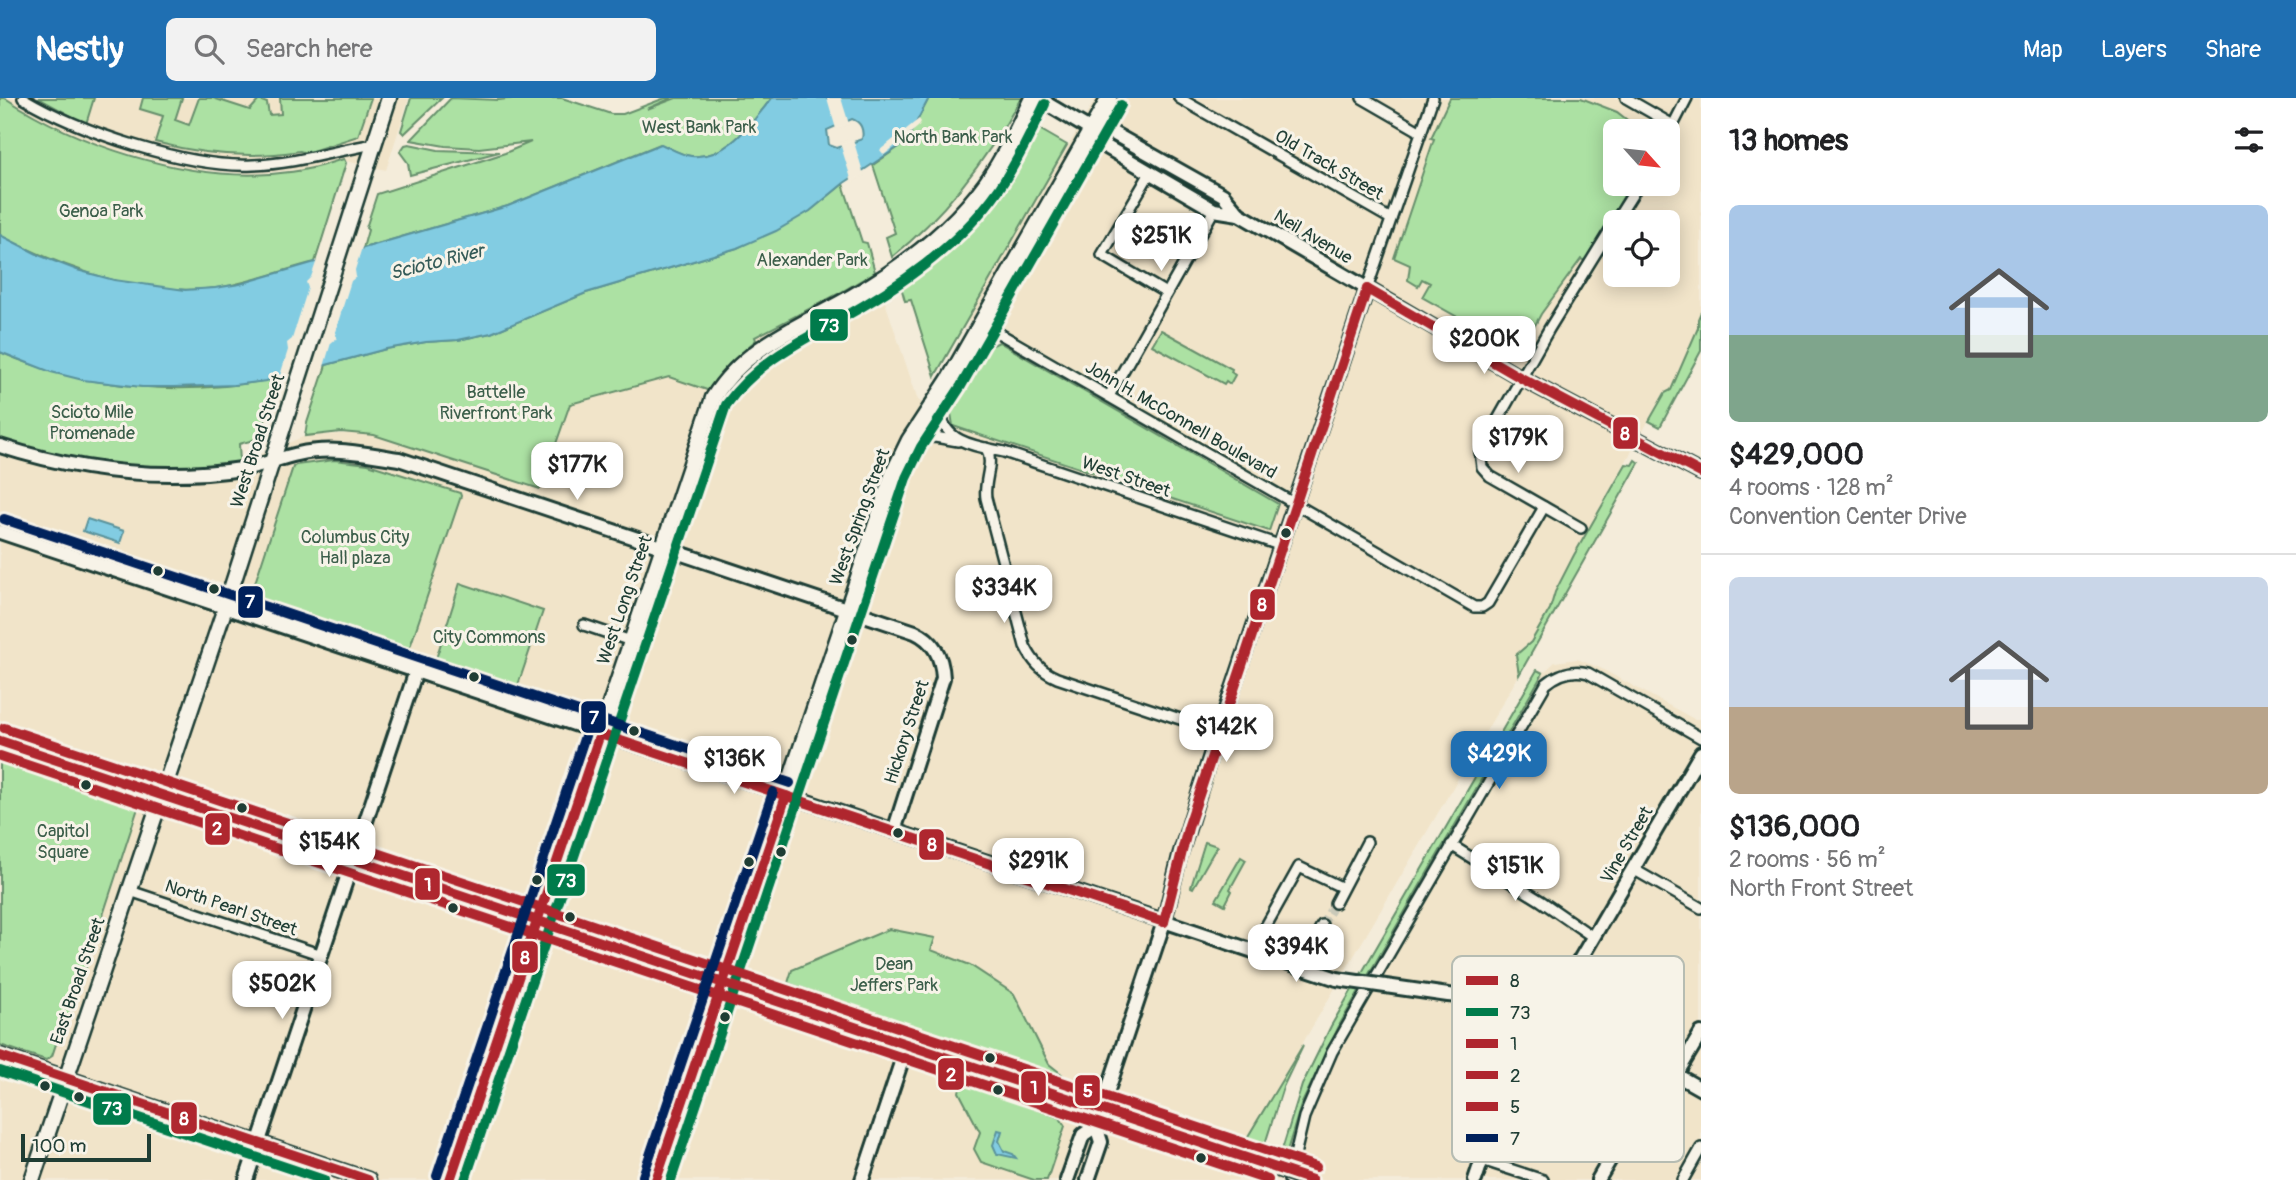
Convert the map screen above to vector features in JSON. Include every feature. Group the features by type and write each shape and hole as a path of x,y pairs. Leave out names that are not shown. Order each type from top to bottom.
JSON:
{"main road":[{"name":"West Broad Street","path":"162,796 389,98"},
{"name":"West Long Street","path":"450,1180 710,404 729,375 750,354 855,295 944,231 986,184 1034,98"},
{"name":"West Spring Street","path":"656,1180 893,473 910,438 946,384 1109,98"},
{"path":"0,741 1312,1180"},
{"name":"East Broad Street","path":"32,1180 162,796"},
{"path":"0,1056 368,1180"}],"street":[{"path":"23,98 84,127 152,150 198,161 251,166 272,164 374,144"},
{"name":"Neil Avenue","path":"1034,98 1091,130 1103,145 1214,210"},
{"name":"Old Track Street","path":"1179,98 1391,219"},
{"path":"1362,98 1421,132"},
{"path":"1067,1180 1083,1135 1096,1126 1102,1110 1164,922 1180,855 1219,732 1433,98"},
{"path":"1626,98 1663,119"},
{"path":"1676,119 1687,98"},
{"name":"Neil Avenue","path":"1091,130 1111,132 1223,195 1239,214 1367,289 1521,378 1701,473"},
{"path":"1150,173 1102,255 1166,293"},
{"path":"1109,396 1214,210 1221,205 1239,214"},
{"path":"1581,528 1490,476 1480,462 1482,446 1603,242"},
{"name":"John H. McConnell Boulevard","path":"981,323 1476,608 1486,605 1490,600 1544,507"},
{"path":"946,384 941,412 945,425 959,441"},
{"name":"West Street","path":"910,438 935,437 1004,452 1282,546"},
{"path":"0,446 56,462 121,472 167,474 242,469 300,453 340,451 399,459 847,610"},
{"path":"986,448 990,458 985,498 1026,646 1034,662 1047,674 1057,678 1219,732"},
{"path":"0,532 1299,967 1337,979 1452,994"},
{"name":"Hickory Street","path":"847,610 923,636 932,644 942,665 941,690 894,831"},
{"path":"584,625 631,641"},
{"path":"246,1180 415,671"},
{"path":"1289,1180 1304,1117 1327,1063 1546,684 1555,677 1570,672 1588,673 1701,738"},
{"name":"Vine Street","path":"1582,956 1701,753"},
{"path":"1335,903 1341,887 1367,842"},
{"path":"1451,845 1593,937"},
{"path":"1252,951 1299,867 1341,887"},
{"path":"1633,869 1701,908"},
{"name":"North Pearl Street","path":"130,891 322,955"},
{"path":"1299,967 1322,925"},
{"path":"1684,1061 1701,1032"},
{"path":"862,1180 907,1045"},
{"path":"1684,1079 1701,1089"},
{"path":"1088,1180 1101,1142 1096,1126"},
{"path":"1683,1180 1701,1148"},
{"name":"Vine Street","path":"1475,1180 1481,1162"},
{"path":"1488,1162 1543,1180"},
{"path":"1598,1180 1608,1162"}],"shaded area":[{"path":"5,98 409,98 386,170 341,160 307,169 252,174 189,169 112,149 56,128"},
{"path":"1096,98 1701,98 1701,312 1698,328 1671,390 1664,393 1574,555 1555,592 1550,609 1531,642 1516,655 1519,675 1247,1138 1287,1151 1301,1105 1340,1024 1543,673 1555,662 1577,659 1600,668 1694,719 1701,719 1701,1180 0,1180 0,440 210,467 240,463 305,436 355,433 374,435 540,489 570,404 669,377 710,391 729,364 756,340 755,338 875,272 918,400 953,426 1269,531 1278,504 999,342 967,320"}],"green space":[{"name":"Genoa Park","path":"0,98 5,98 64,131 132,156 166,165 236,174 275,174 344,159 346,163 315,262 216,288 161,288 134,285 81,270 5,238 0,235"},
{"path":"38,98 94,98 86,124"},
{"path":"143,98 182,98 175,120 189,125 199,98 213,98 250,110 259,100 267,103 269,115 281,114 280,98 371,98 358,136 306,153 300,151 245,155 209,153 155,142 163,116 140,109"},
{"path":"411,98 442,98 404,134 401,131"},
{"name":"West Bank Park","path":"451,98 562,98 611,114 623,114 665,98 672,98 647,109 676,98 772,98 737,138 716,152 691,156 660,144 508,206 363,248 368,230 366,228 377,194 505,153 531,142 479,148 411,140"},
{"name":"North Bank Park","path":"929,98 1021,98 980,164 964,184 931,222 892,257 886,237 895,233 873,165 906,142"},
{"path":"1450,98 1581,98 1617,112 1626,119 1603,119 1603,196 1624,196 1615,210 1603,210 1603,231 1585,261 1581,259 1541,314 1524,346 1512,336 1497,330 1493,337 1422,297 1430,283 1422,279 1418,286 1408,280 1410,265 1394,258 1434,139 1431,138"},
{"name":"North Bank Park","path":"1034,126 1067,145 935,376 911,300 905,301 900,283 949,247 973,221 1007,174"},
{"path":"409,144 438,150 499,152 410,175 408,163 400,152"},
{"name":"Battelle Riverfront Park","path":"843,184 862,242 867,243 875,272 755,337 756,340 729,364 710,391 669,377 570,404 540,489 374,435 341,432 305,436 326,365 386,349 491,333 586,293 737,248 810,211"},
{"path":"1701,312 1701,351 1660,427 1649,421 1665,393 1671,390 1698,328"},
{"path":"1161,330 1232,369 1231,372 1235,375 1230,384 1226,381 1224,384 1152,345"},
{"path":"999,342 1278,504 1269,531 953,426 951,413 987,348"},
{"name":"Scioto Mile Promenade","path":"0,352 67,375 137,386 208,387 278,378 261,434 256,435 254,440 239,444 240,463 176,468 89,464 0,440"},
{"name":"Columbus City Hall plaza","path":"334,460 368,464 460,493 406,653 252,601 250,598 293,467"},
{"path":"1635,460 1639,463 1519,675 1516,655 1531,642 1550,609 1555,592 1574,555 1626,464 1632,465"},
{"name":"City Commons","path":"460,583 543,611 516,691 435,662"},
{"path":"1537,670 1543,673 1340,1024 1301,1105 1287,1151 1282,1150 1302,1085 1331,1026"},
{"name":"Capitol Square","path":"0,753 133,797 139,805 69,1019 62,1026 52,1056 46,1060 0,1045"},
{"path":"1205,842 1217,846 1193,888 1191,887"},
{"path":"1241,857 1246,860 1230,889 1232,891 1225,905 1216,900"},
{"name":"Dean Jeffers Park","path":"889,929 935,938 931,950 970,965 1014,994 1049,1064 1068,1079 788,983 792,970"},
{"path":"1303,1045 1283,1087 1265,1144 1247,1138"},
{"path":"961,1083 1060,1118 1065,1126 1047,1180 1034,1180 981,1162 974,1149 980,1132 959,1092"}],"water":[{"name":"Scioto River","path":"772,98 929,98 906,142 844,183 810,211 776,231 737,248 586,293 491,333 386,349 266,381 234,385 142,387 83,380 51,372 0,352 0,235 41,256 114,280 185,290 240,284 508,206 661,144 691,156 716,152 738,138","holes":["852,119 861,127 862,139 837,148 829,145 827,130"]},
{"path":"87,519 124,531 120,543 83,531"},
{"path":"998,1130 1002,1131 999,1141 1004,1151 1016,1158 997,1154 993,1145"}],"pier":[{"path":"827,98 841,98 849,124 836,129"},
{"path":"919,119 921,122 918,127 884,155 880,150"},
{"path":"853,139 864,175 852,182 840,143"},
{"path":"363,244 355,270 356,277 351,281 335,332 337,338 331,343 323,370 278,382 288,350 287,343 292,339 308,288 306,282 311,277 318,257"}],"tunnel":[{"path":"1322,925 1335,903"}],"transit line":[{"name":"73","path":"465,1180 726,405 755,373 772,360 901,282 937,255 971,224 999,189 1045,104"},
{"name":"73","path":"671,1180 906,478 921,447 961,386 1121,105"},
{"name":"8","path":"1367,289 1521,378 1701,473"},
{"name":"8","path":"1164,922 1188,828 1367,289"},
{"name":"7","path":"4,519 790,783"},
{"name":"5","path":"4,728 1316,1167"},
{"name":"7","path":"437,1176 587,730"},
{"name":"8","path":"600,734 1164,922"},
{"name":"8","path":"450,1180 600,734"},
{"name":"1","path":"0,741 1312,1180"},
{"name":"2","path":"0,756 1268,1180"},
{"name":"7","path":"643,1176 773,792"},
{"name":"8","path":"656,1180 786,796"},
{"name":"8","path":"0,1056 368,1180"},
{"name":"73","path":"0,1071 324,1180"}],"park label":[{"name":"Alexander Park","path":"812,260"}]}
